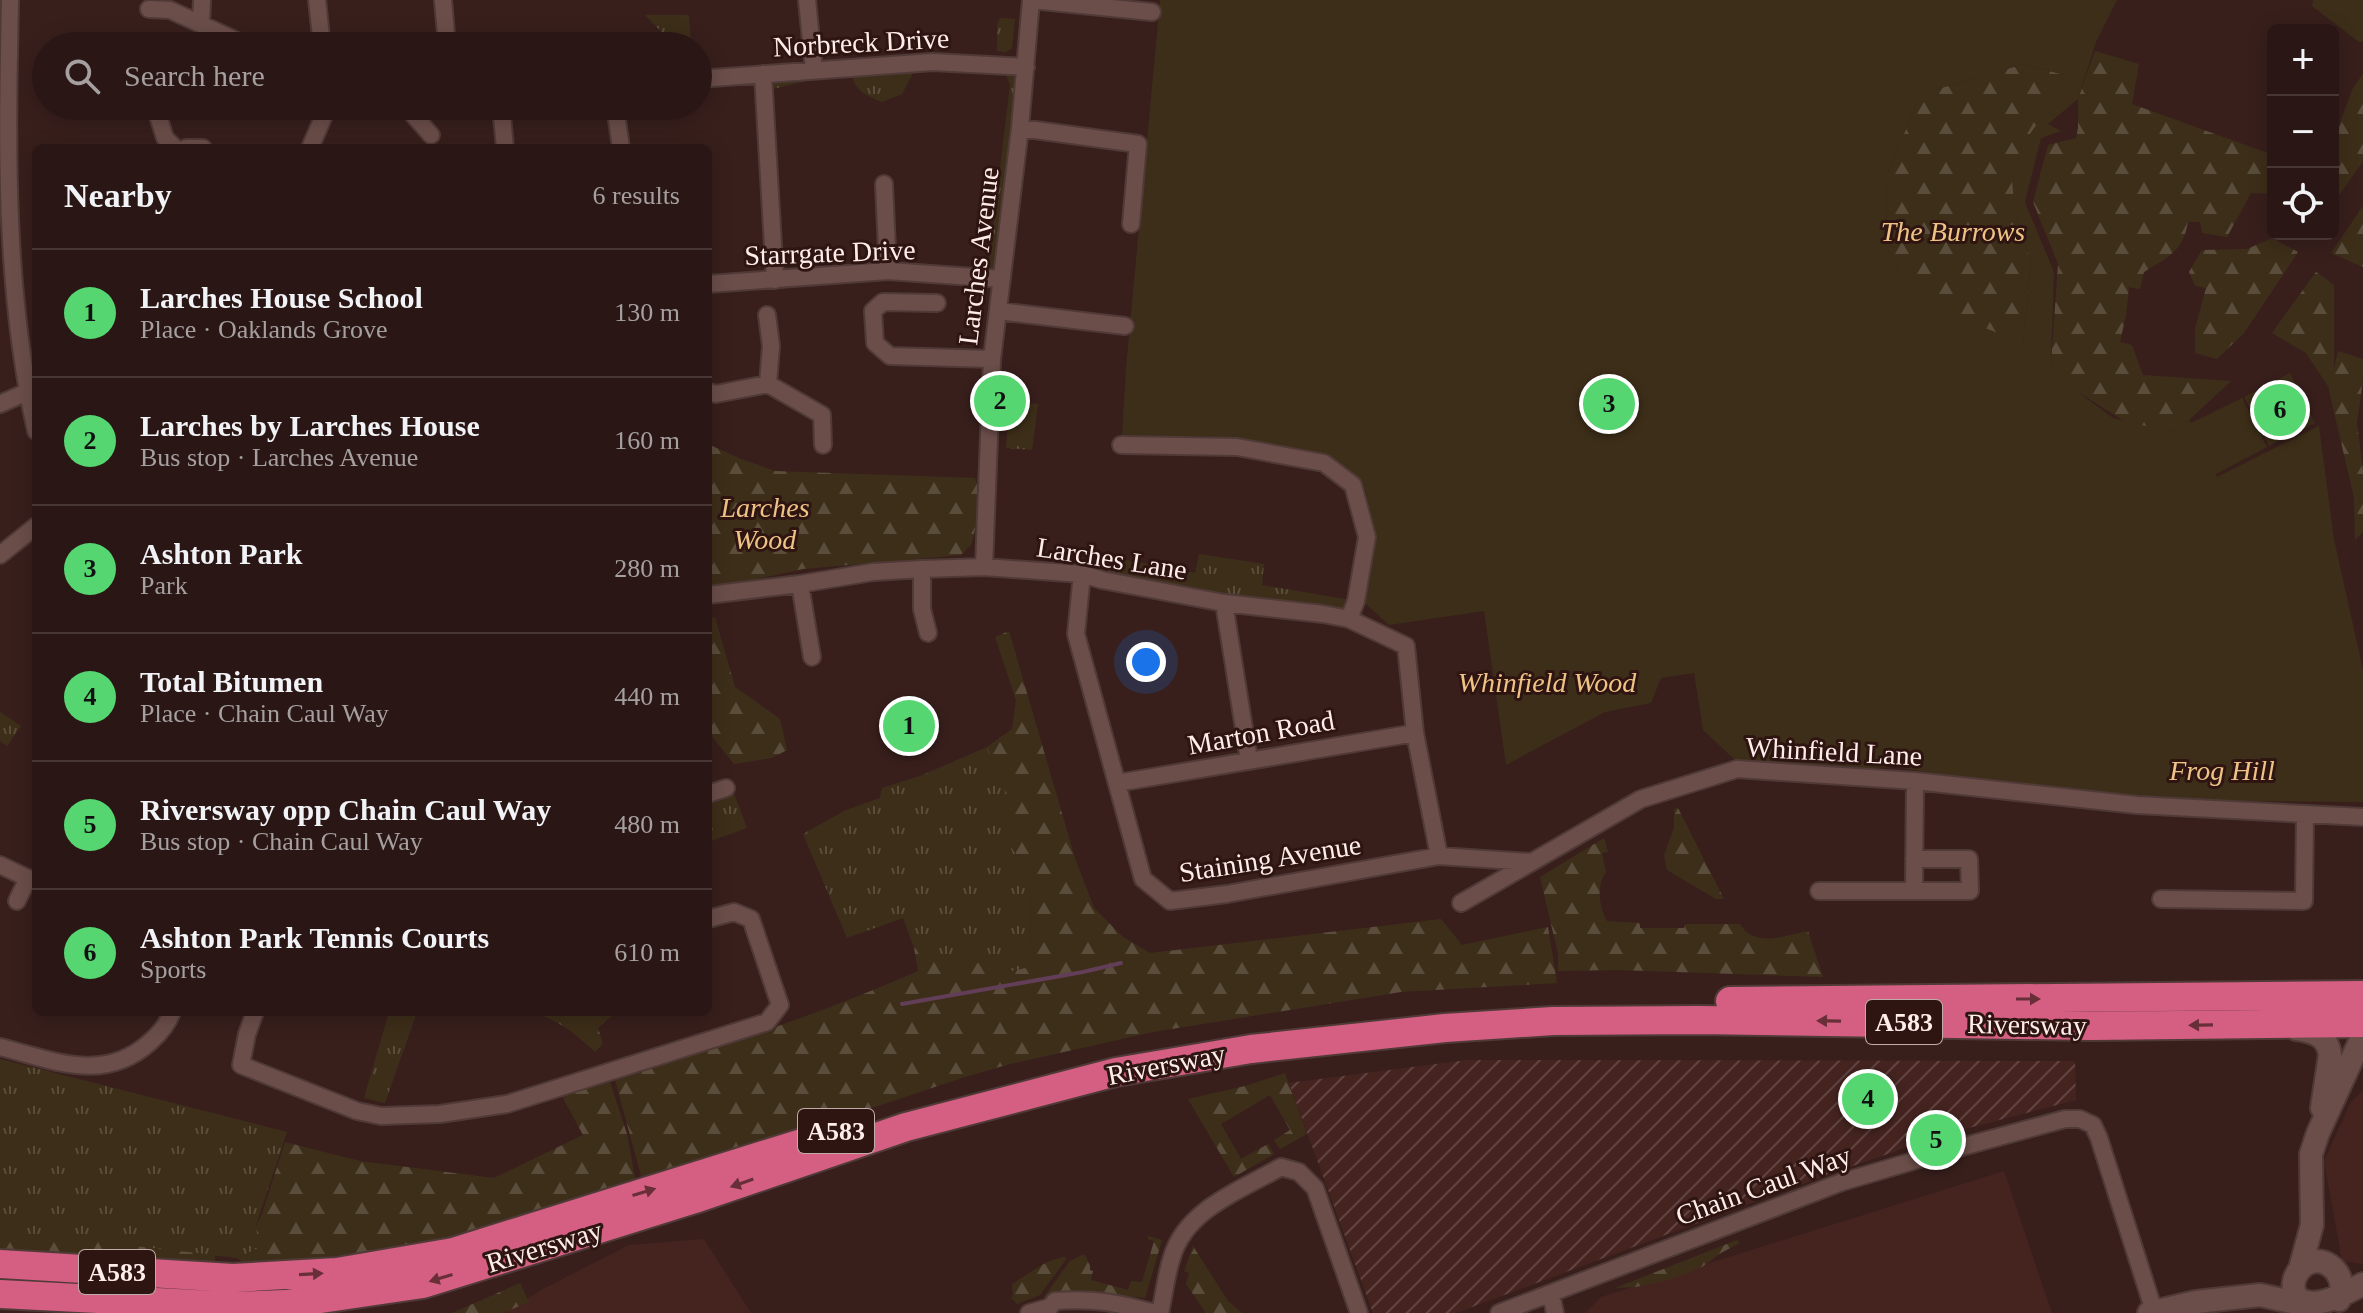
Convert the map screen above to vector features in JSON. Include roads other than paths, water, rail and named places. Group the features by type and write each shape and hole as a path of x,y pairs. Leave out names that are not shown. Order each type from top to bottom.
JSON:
{"highway":[{"name":"Riversway","path":"0,1294 137,1302 233,1299 337,1272 453,1252 890,1114 1072,1065 1173,1042 1380,1016 1527,1005 2363,995"},
{"name":"A583","path":"2190,997 2219,1005 2363,1008"},
{"name":"Riversway","path":"1,1264 233,1299 286,1304 423,1284 695,1199 906,1127 1116,1072 1251,1049 1445,1028 1553,1021 1699,1020 2091,1026 2363,1023"}],"street":[{"path":"10,0 7,168 12,283 32,414"},
{"path":"201,24 202,0"},
{"path":"317,0 320,32"},
{"path":"443,0 446,32"},
{"path":"807,0 814,70"},
{"path":"1031,0 1152,12"},
{"name":"Larches Avenue","path":"984,567 992,359 1020,128 1031,0"},
{"path":"149,9 170,10 218,32"},
{"name":"Norbreck Drive","path":"712,78 933,62 1026,67"},
{"path":"763,74 775,280"},
{"path":"159,120 165,138 171,144"},
{"path":"312,144 322,120"},
{"path":"418,120 431,135"},
{"path":"502,120 505,144"},
{"path":"617,120 620,144"},
{"path":"1020,128 1138,144 1131,224"},
{"path":"884,184 888,271"},
{"name":"Starrgate Drive","path":"712,284 888,271 1002,279"},
{"path":"915,302 916,273"},
{"path":"937,303 883,302 873,311 875,343 890,356 992,359"},
{"path":"998,311 1125,326"},
{"path":"767,315 771,346 768,384"},
{"path":"712,393 768,384 822,415 823,445"},
{"path":"0,404 27,392"},
{"path":"1121,445 1237,447 1324,463 1353,485 1367,537 1356,601 1349,619"},
{"path":"0,555 32,529"},
{"name":"Larches Lane","path":"712,595 873,572 984,567 1082,574 1224,603 1349,619 1406,646 1415,733"},
{"path":"922,569 922,609 928,633"},
{"name":"Staining Avenue","path":"1082,574 1076,634 1143,879 1170,901 1227,894 1439,856"},
{"path":"800,584 812,657"},
{"path":"1224,603 1249,760"},
{"path":"1415,733 1439,856 1531,862"},
{"name":"Marton Road","path":"1117,783 1415,733"},
{"name":"Whinfield Lane","path":"1461,903 1641,799 1737,769 1915,781 2137,805 2363,817"},
{"path":"1914,891 1915,781"},
{"path":"712,793 726,788"},
{"path":"2161,899 2304,901 2305,814"},
{"path":"1819,891 1970,891 1969,859 1914,859"},
{"path":"0,865 32,880 17,901"},
{"path":"254,1016 241,1065 340,1106 381,1116 440,1114 500,1105 767,1022 780,1005 751,919 734,912 712,918"},
{"path":"0,1047 74,1065 97,1067 138,1053 171,1016"},
{"path":"2267,1024 2314,1031 2329,1047 2318,1133"},
{"path":"2301,1304 2294,1291 2312,1225 2311,1154 2363,1035"},
{"path":"2340,1086 2363,1065"},
{"name":"Chain Caul Way","path":"1499,1313 1842,1182 2065,1119 2080,1119 2093,1125 2099,1138 2151,1312"},
{"path":"1029,1313 1050,1307 1055,1301 1082,1299 1109,1301 1158,1313 1172,1255 1185,1229 1201,1213 1281,1167 1299,1172 1315,1188 1359,1313"},
{"path":"2312,1225 2342,1284 2339,1300"},
{"path":"2151,1312 2196,1302 2260,1295 2321,1311 2328,1309 2363,1281 2314,1262 2260,1295"},
{"path":"1551,1294 1555,1313"},
{"path":"301,1313 336,1298"},
{"path":"137,1302 170,1313"}],"waterway":[{"path":"902,1004 1121,963"}],"place":[{"name":"Larches by Larches House","path":"1000,401"},
{"name":"Ashton Park","path":"1609,404"},
{"name":"Ashton Park Tennis Courts","path":"2280,410"},
{"name":"Larches House School","path":"909,726"},
{"name":"Total Bitumen","path":"1868,1099"},
{"name":"Riversway opp Chain Caul Way","path":"1936,1140"}],"park label":[{"name":"The Burrows","path":"1953,231"},
{"name":"Larches Wood","path":"765,523"},
{"name":"Whinfield Wood","path":"1547,682"},
{"name":"Frog Hill","path":"2222,770"}]}
